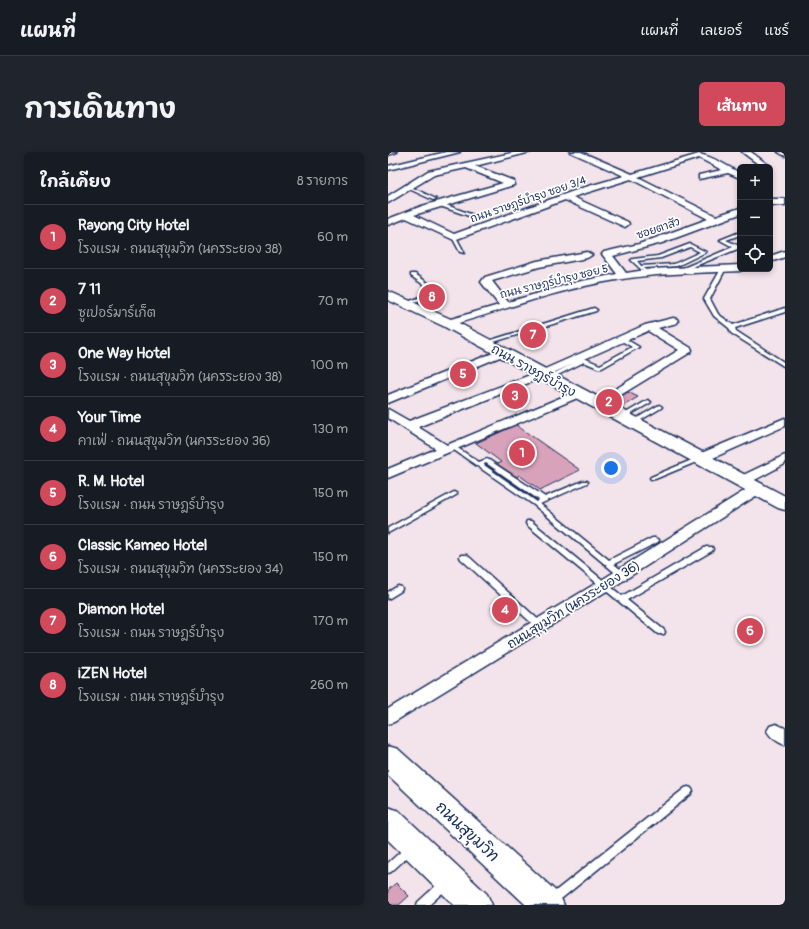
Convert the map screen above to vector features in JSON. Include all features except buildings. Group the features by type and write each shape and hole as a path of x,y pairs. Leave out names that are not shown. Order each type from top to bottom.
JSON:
{"main road":[{"name":"ถนนสุขุมวิท","path":"388,757 548,904"},
{"path":"388,820 413,846 476,905"}],"street":[{"path":"388,153 393,152"},
{"path":"408,152 431,173"},
{"path":"388,168 456,152"},
{"path":"388,200 431,173 466,165 480,159 527,152"},
{"path":"578,154 598,152"},
{"path":"747,153 763,152"},
{"path":"747,153 763,164"},
{"path":"578,154 633,177 715,219"},
{"name":"ถนน ราษฎร์บำรุง ซอย 3/4","path":"454,237 566,197 703,156 737,174"},
{"path":"388,222 436,202 511,183 466,165"},
{"path":"702,177 730,170"},
{"path":"566,197 625,224"},
{"path":"773,202 785,202"},
{"name":"ซอยตาสัว","path":"624,276 607,254 668,239 715,219 737,212"},
{"path":"406,215 432,225 454,237"},
{"path":"773,258 785,254"},
{"path":"505,305 486,282 488,278 537,264 587,255"},
{"name":"ถนน ราษฎร์บำรุง ซอย 5","path":"448,323 580,284 624,276 644,270 721,270 737,268"},
{"name":"ถนน ราษฎร์บำรุง","path":"388,295 448,323 785,504"},
{"path":"408,426 545,376 649,327 673,321"},
{"path":"597,404 687,350 649,327"},
{"path":"388,399 503,352"},
{"path":"388,474 578,394"},
{"path":"388,413 408,426 449,448"},
{"path":"699,459 785,422"},
{"path":"742,480 785,459"},
{"name":"ถนนสุขุมวิท (นครระยอง 36)","path":"388,717 622,574 757,489"}],"lane":[{"path":"408,187 436,202 471,215"},
{"path":"737,234 722,240 737,246"},
{"path":"454,237 462,252"},
{"path":"690,245 704,252 675,264 644,270 633,260 659,257 690,245"},
{"path":"688,269 737,248"},
{"path":"721,270 707,299 716,315 732,328 733,332 785,366"},
{"path":"407,304 438,292 413,274"},
{"path":"485,343 594,310"},
{"path":"732,328 785,310"},
{"path":"545,376 584,360 600,367 636,347 622,339"},
{"path":"627,420 648,402"},
{"path":"627,420 659,407"},
{"path":"449,448 481,466 536,504 622,574"},
{"path":"653,478 699,459"},
{"path":"481,466 481,462 487,461 544,500"},
{"path":"536,504 585,482"},
{"path":"388,531 454,494"},
{"path":"529,523 605,584 661,632"},
{"path":"609,563 654,540"},
{"path":"623,599 709,549"},
{"path":"464,557 539,625"},
{"path":"388,596 398,590"},
{"path":"548,904 688,791"},
{"path":"388,869 413,846"},
{"path":"422,905 449,880"}],"place":[{"name":"iZEN Hotel","path":"432,297"},
{"name":"Diamon Hotel","path":"533,335"},
{"name":"R. M. Hotel","path":"463,374"},
{"name":"One Way Hotel","path":"515,396"},
{"name":"7 11","path":"609,402"},
{"name":"Rayong City Hotel","path":"522,453"},
{"name":"Your Time","path":"505,610"},
{"name":"Classic Kameo Hotel","path":"750,631"}]}
